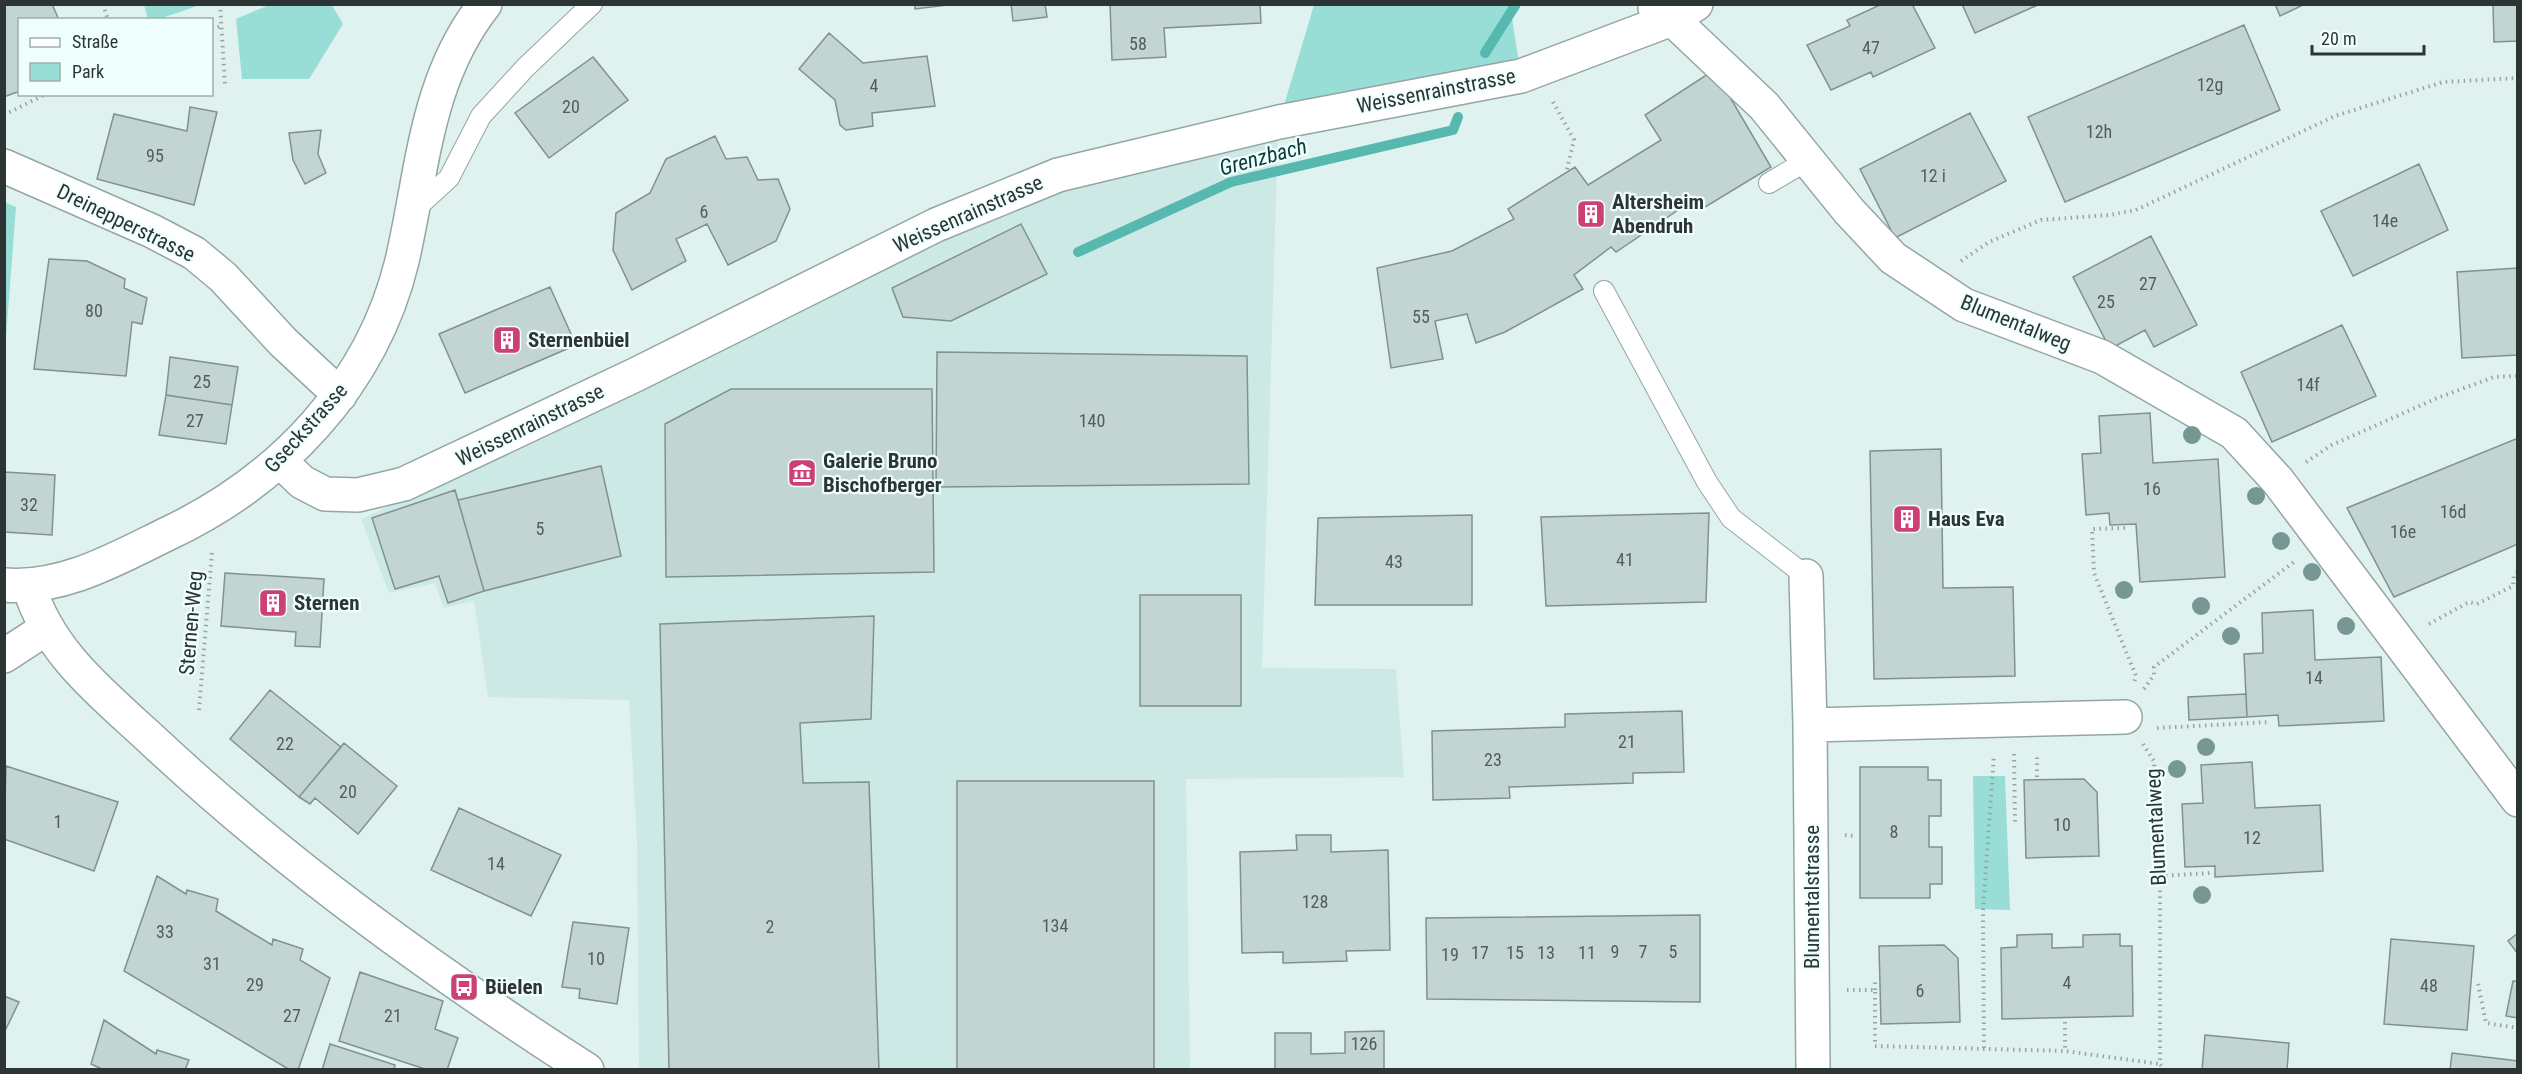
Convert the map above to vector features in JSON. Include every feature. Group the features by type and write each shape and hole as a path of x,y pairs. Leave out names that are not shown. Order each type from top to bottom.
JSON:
{"street":[{"name":"Gseckstrasse","path":"17,586 63,580 181,528 224,503 280,461 340,394 362,362 392,294 402,261 427,128 440,85 463,36 485,4"},
{"name":"Weissenrainstrasse","path":"280,461 302,482 326,494 358,495 405,484 635,375 936,225 1058,175 1279,122 1521,76 1673,9"},
{"name":"Blumentalweg","path":"1673,9 1764,106 1893,258 1964,305 2102,357 2234,433 2278,481 2517,800"},
{"name":"Dreinepperstrasse","path":"4,166 142,226 194,253 224,277 282,342 340,394"},
{"name":"Blumentalstrasse","path":"1806,576 1810,725 1813,1070"},
{"path":"17,586 81,674 199,784 355,911 525,1030 587,1070"},
{"path":"4,656 46,628"},
{"path":"1810,725 2125,717"}],"lane":[{"path":"411,213 449,178 481,116 525,68 592,4"},
{"path":"1769,183 1808,160"},
{"path":"1604,291 1707,482 1731,518 1806,576"}],"path":[{"path":"220,4 225,85"},
{"path":"213,29 221,26"},
{"path":"1535,70 1574,140 1566,173"},
{"path":"1930,282 1989,242 2042,220 2110,215 2136,210 2335,116 2443,82 2517,78"},
{"path":"4,115 42,96"},
{"path":"2278,481 2332,445 2435,399 2494,377 2517,376"},
{"path":"2125,528 2092,530 2094,573 2136,676 2125,717"},
{"path":"2125,717 2154,675 2154,667 2323,540"},
{"name":"Sternen-Weg","path":"199,710 212,551"},
{"path":"2399,641 2469,602 2478,604 2513,586 2514,574 2517,573"},
{"path":"2125,717 2158,729 2271,722"},
{"name":"Blumentalweg","path":"2125,717 2154,761 2160,876 2160,1064"},
{"path":"2003,720 2015,822"},
{"path":"1984,1048 1983,910 1994,776 2003,720"},
{"path":"2160,876 2210,873"},
{"path":"1875,979 1875,1046 2065,1050 2160,1064 2165,1070"},
{"path":"2478,984 2486,1023 2517,1028"},
{"path":"1864,990 1875,990"},
{"path":"2065,1022 2065,1050"}],"shaded area":[{"path":"1278,130 1262,668 1396,669 1404,777 1186,779 1190,1069 639,1069 637,842 629,700 488,697 474,601 443,608 435,583 389,593 361,519 636,393 885,267 1088,172"}],"green space":[{"path":"203,4 162,18 148,18 144,5"},
{"path":"269,5 332,5 343,24 309,79 242,79 236,19"},
{"path":"1314,5 1510,5 1521,76 1279,122"},
{"path":"4,202 16,207 5,351 4,351"},
{"path":"1973,776 2005,776 2010,910 1975,909"}],"building":[{"path":"4,4 52,4 58,18 18,18 18,92 4,97"},
{"path":"915,4 956,4 915,9"},
{"path":"1011,4 1045,4 1047,17 1013,21"},
{"path":"1110,4 1260,4 1261,23 1164,28 1166,57 1112,60"},
{"path":"1882,4 1912,4 1935,48 1873,77 1871,72 1831,90 1807,45 1850,26 1847,20"},
{"path":"1962,4 2040,4 1975,33"},
{"path":"2275,4 2305,4 2280,16"},
{"path":"2493,4 2518,4 2518,41 2494,42"},
{"path":"2244,25 2280,110 2065,202 2028,117"},
{"path":"829,33 863,63 927,56 935,106 872,113 873,126 846,130 840,125 835,100 799,69"},
{"path":"593,57 628,100 549,158 515,113"},
{"name":"Altersheim Abendruh","path":"1714,70 1771,167 1702,209 1696,198 1616,252 1611,247 1574,275 1583,289 1505,332 1476,343 1467,314 1435,321 1443,359 1391,368 1377,268 1452,251 1514,219 1508,209 1575,167 1588,185 1661,140 1645,115"},
{"path":"190,107 217,112 194,205 97,179 114,114 187,131"},
{"path":"1970,113 2006,181 1895,238 1860,169"},
{"path":"321,130 318,154 326,173 305,184 293,160 289,133"},
{"path":"715,136 726,159 747,157 758,180 778,179 790,209 776,241 728,265 707,224 676,239 686,261 632,290 613,250 616,213 650,193 666,159"},
{"path":"2419,164 2448,230 2353,276 2321,211"},
{"path":"1021,224 1047,274 951,321 903,317 892,288"},
{"path":"2151,236 2197,325 2154,347 2145,330 2110,349 2073,277"},
{"path":"49,259 87,261 125,279 124,288 147,298 142,324 132,322 126,376 34,369"},
{"path":"2518,268 2518,355 2462,358 2457,272"},
{"name":"Sternenbüel","path":"550,287 576,345 465,393 439,334"},
{"path":"2342,325 2376,396 2272,442 2241,372"},
{"path":"937,352 1247,356 1249,484 936,487"},
{"path":"170,357 238,367 232,405 166,395"},
{"path":"731,389 932,389 934,572 666,577 665,424"},
{"path":"166,395 232,405 226,444 159,435"},
{"path":"2150,413 2153,463 2218,459 2225,577 2140,582 2136,524 2110,525 2109,513 2086,515 2082,454 2101,453 2099,416"},
{"path":"2518,438 2518,544 2394,597 2347,508"},
{"name":"Haus Eva","path":"1941,449 1943,588 2013,587 2015,676 1874,679 1870,451"},
{"path":"601,466 621,556 484,591 458,500"},
{"path":"4,472 55,475 52,535 4,532"},
{"path":"455,490 484,591 448,603 439,576 395,589 372,518"},
{"path":"1709,513 1706,602 1546,606 1541,517"},
{"path":"1472,515 1472,605 1315,605 1318,518"},
{"name":"Sternen","path":"225,573 324,579 320,647 295,646 296,632 221,626"},
{"path":"1140,595 1241,595 1241,706 1140,706"},
{"path":"2313,610 2315,660 2381,657 2384,721 2279,726 2278,715 2247,717 2244,654 2263,653 2262,613"},
{"path":"874,616 871,719 800,723 803,783 869,782 879,1070 669,1070 660,624"},
{"path":"270,690 341,747 299,797 230,739"},
{"path":"2246,694 2247,717 2189,720 2188,697"},
{"path":"1682,711 1684,772 1633,773 1633,783 1509,787 1510,798 1433,800 1432,731 1565,727 1565,714"},
{"path":"344,743 397,786 358,834 315,798 310,804 299,797"},
{"path":"2252,762 2255,808 2320,805 2323,871 2215,877 2215,866 2185,867 2182,804 2203,803 2201,765"},
{"path":"6,766 118,802 94,871 4,839"},
{"path":"1860,767 1928,767 1928,780 1941,780 1941,816 1929,816 1929,847 1942,847 1942,884 1930,884 1930,898 1860,898"},
{"path":"2084,779 2097,792 2099,856 2026,858 2024,780"},
{"path":"957,781 1154,781 1154,1070 957,1070"},
{"path":"459,808 561,855 531,916 431,870"},
{"path":"1296,835 1331,835 1331,852 1388,850 1390,950 1346,951 1347,961 1283,963 1283,952 1242,953 1240,852 1297,850"},
{"path":"157,876 186,894 187,890 218,899 216,911 272,945 273,939 303,949 300,960 330,978 298,1070 290,1070 124,971"},
{"path":"1700,915 1700,1002 1427,999 1426,918"},
{"path":"573,922 629,928 617,1004 579,998 580,989 562,987"},
{"path":"2518,933 2518,954 2508,941"},
{"path":"2052,934 2052,948 2083,947 2083,935 2120,934 2120,946 2132,946 2133,1016 2002,1019 2001,948 2017,947 2017,935"},
{"path":"2391,939 2474,946 2467,1030 2384,1024"},
{"path":"1944,945 1958,958 1960,1022 1881,1024 1879,946"},
{"path":"360,972 443,1001 435,1029 458,1038 447,1070 428,1070 339,1041"},
{"path":"2513,981 2518,981 2518,1018 2506,1016"},
{"path":"4,996 19,1002 4,1033"},
{"path":"104,1020 156,1054 157,1050 189,1060 185,1070 104,1070 91,1064"},
{"path":"1384,1031 1384,1070 1275,1070 1275,1033 1311,1033 1311,1054 1345,1053 1345,1032"},
{"path":"2205,1035 2289,1043 2287,1070 2202,1070"},
{"path":"330,1044 395,1065 394,1070 322,1070"},
{"path":"2452,1053 2518,1061 2518,1070 2450,1070"}],"waterway":[{"name":"Grenzbach","path":"1485,53 1516,4"},
{"name":"Grenzbach","path":"1078,252 1231,182 1453,130 1458,117"}],"place":[{"name":"Altersheim Abendruh","path":"1591,214"},
{"name":"Sternenbüel","path":"507,340"},
{"name":"Galerie Bruno Bischofberger","path":"802,473"},
{"name":"Haus Eva","path":"1907,519"},
{"name":"Sternen","path":"273,603"},
{"name":"Büelen","path":"464,987"}]}
